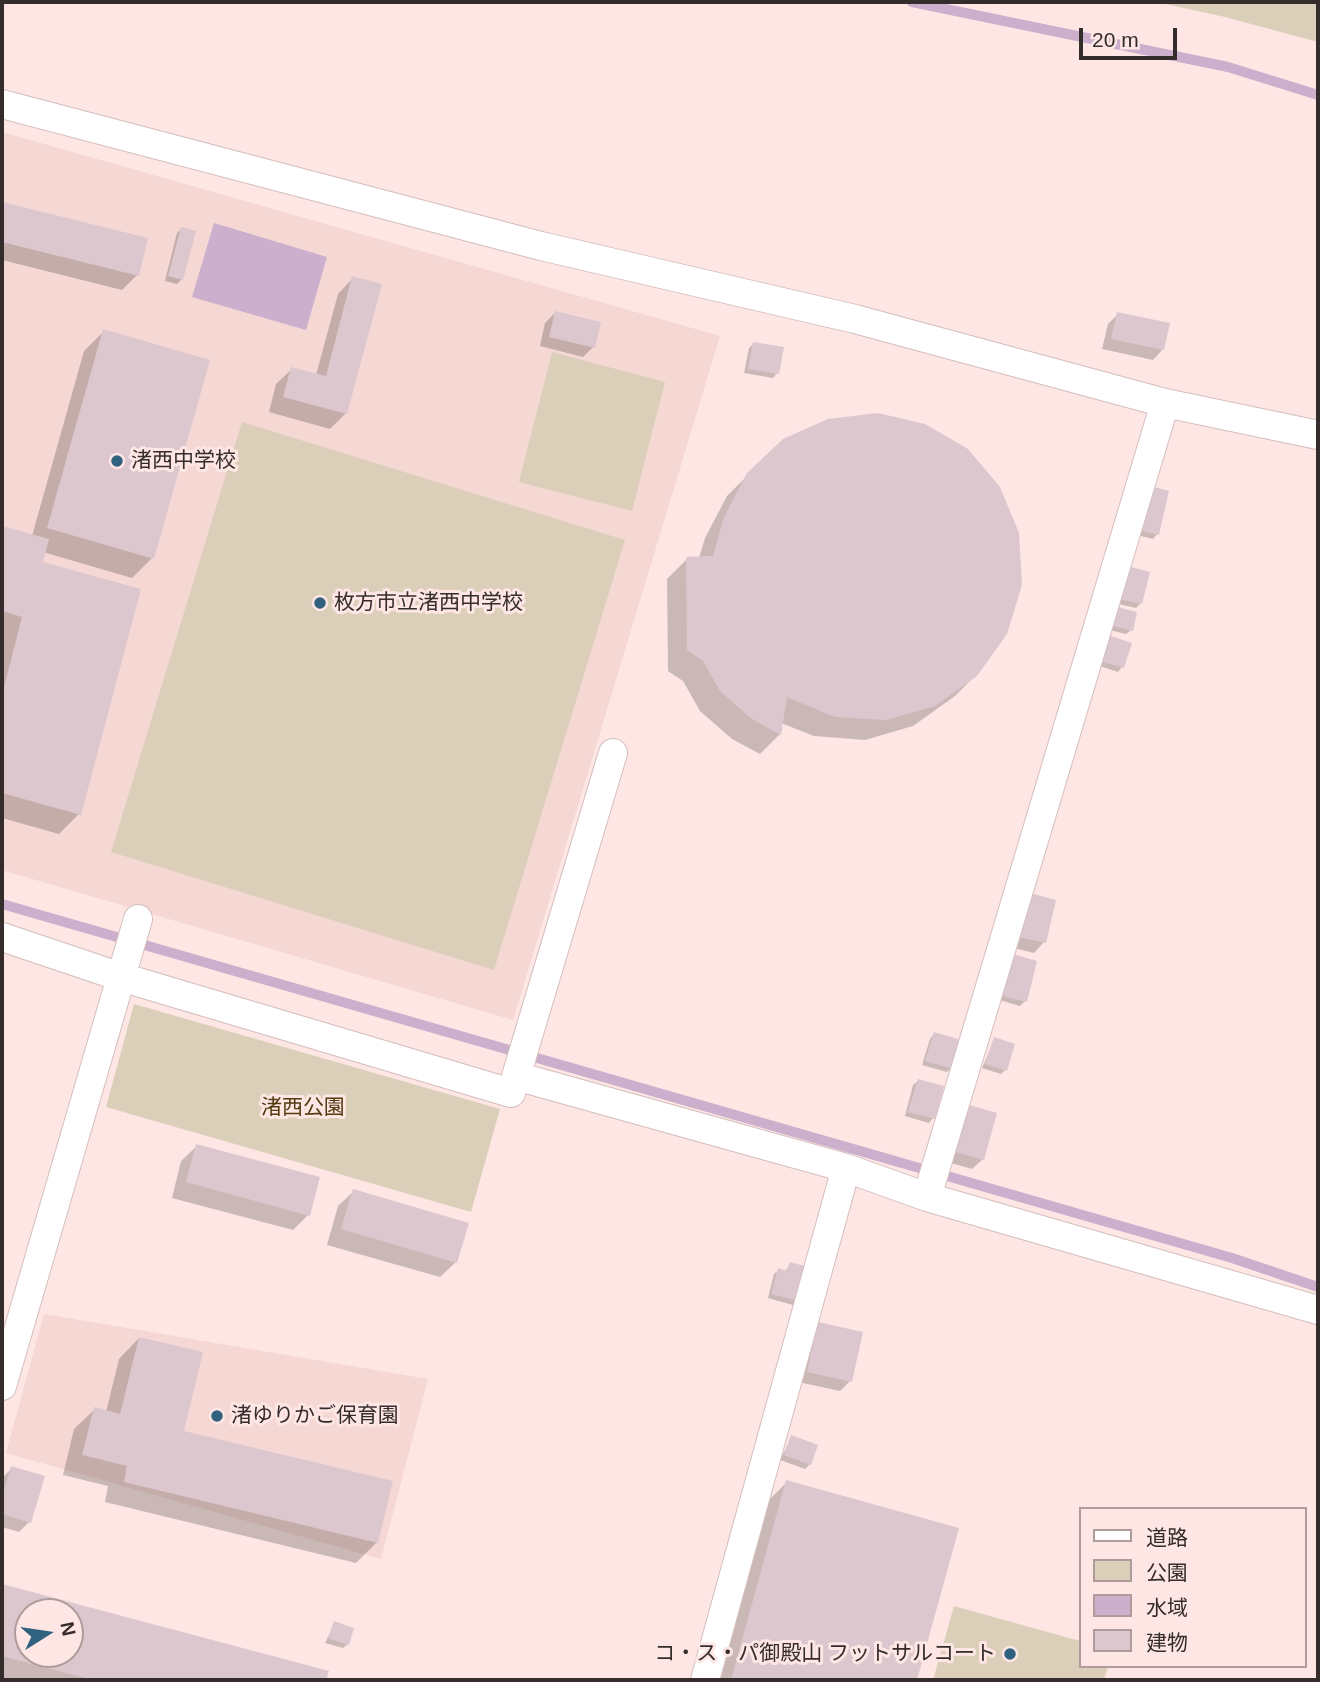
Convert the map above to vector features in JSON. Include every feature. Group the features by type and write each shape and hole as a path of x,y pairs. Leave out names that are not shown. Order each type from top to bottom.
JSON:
{"street":[{"path":"2,104 541,246 855,319 1165,403 1318,435"},
{"path":"927,1197 1165,403"},
{"path":"2,937 124,968 511,1093 613,753"},
{"path":"2,1386 138,919"},
{"path":"516,1076 846,1168 927,1197 1318,1310"},
{"path":"705,1680 846,1168"}],"shaded area":[{"name":"枚方市立渚西中学校","path":"2,132 720,336 513,1020 2,870"},
{"name":"渚ゆりかご保育園","path":"44,1314 428,1379 381,1559 6,1453"}],"green space":[{"path":"1156,2 1318,2 1318,42 1225,17"},
{"path":"552,352 665,382 632,511 519,482"},
{"path":"242,422 625,540 494,970 111,852"},
{"name":"渚西公園","path":"134,1004 500,1109 471,1212 106,1107"},
{"name":"コ・ス・パ御殿山 フットサルコート","path":"954,1606 1078,1640 1078,1668 1107,1668 1104,1680 933,1680"}],"water":[{"path":"214,223 327,257 306,330 192,297"}],"building":[{"path":"2,202 148,238 139,276 2,242"},
{"path":"181,227 196,231 183,280 168,276"},
{"path":"352,276 382,284 347,414 283,397 291,367 326,376"},
{"path":"555,311 601,322 595,348 549,337"},
{"path":"1117,312 1170,323 1164,350 1111,339"},
{"path":"103,329 210,360 154,559 47,528"},
{"path":"753,342 784,347 779,374 748,369"},
{"path":"878,413 925,424 968,449 1000,487 1019,533 1022,585 1007,634 977,676 935,706 886,720 835,717 787,697 781,735 752,719 720,691 703,661 687,650 686,557 713,556 724,517 747,473 783,439 828,419"},
{"path":"1147,485 1169,491 1159,535 1137,530"},
{"path":"2,526 49,539 43,562 141,589 81,815 2,793 2,695 22,617 2,611"},
{"path":"1127,566 1150,572 1142,604 1118,599"},
{"path":"1113,606 1137,612 1133,631 1109,625"},
{"path":"1108,635 1132,643 1124,668 1100,661"},
{"path":"1030,893 1056,900 1046,943 1019,937"},
{"path":"1013,954 1037,961 1027,1002 1003,996"},
{"path":"934,1032 961,1040 953,1069 925,1061"},
{"path":"994,1037 1015,1044 1007,1071 985,1064"},
{"path":"918,1079 944,1086 935,1119 908,1112"},
{"path":"969,1105 997,1113 984,1160 956,1152"},
{"path":"196,1144 320,1177 310,1216 186,1182"},
{"path":"353,1189 469,1223 457,1263 341,1229"},
{"path":"790,1262 808,1267 799,1301 771,1294 778,1268 787,1271"},
{"path":"818,1322 863,1332 852,1382 807,1372"},
{"path":"139,1337 203,1352 184,1431 393,1481 378,1543 124,1482 127,1466 82,1455 94,1407 120,1414"},
{"path":"791,1435 818,1445 811,1465 784,1455"},
{"path":"11,1466 45,1476 31,1523 2,1514 2,1497"},
{"path":"786,1480 959,1528 917,1680 731,1680"},
{"path":"2,1584 55,1598 14,1598 14,1659 2,1656"},
{"path":"84,1606 329,1671 326,1680 93,1680 48,1668 84,1668"},
{"path":"334,1621 354,1628 349,1645 328,1638"}],"waterway":[{"path":"912,2 1228,67 1318,95"},
{"path":"2,904 1232,1258 1318,1287"}],"place":[{"name":"渚西中学校","path":"117,461"},
{"name":"枚方市立渚西中学校","path":"320,603"},
{"name":"渚ゆりかご保育園","path":"217,1416"},
{"name":"コ・ス・パ御殿山 フットサルコート","path":"1010,1654"}]}
